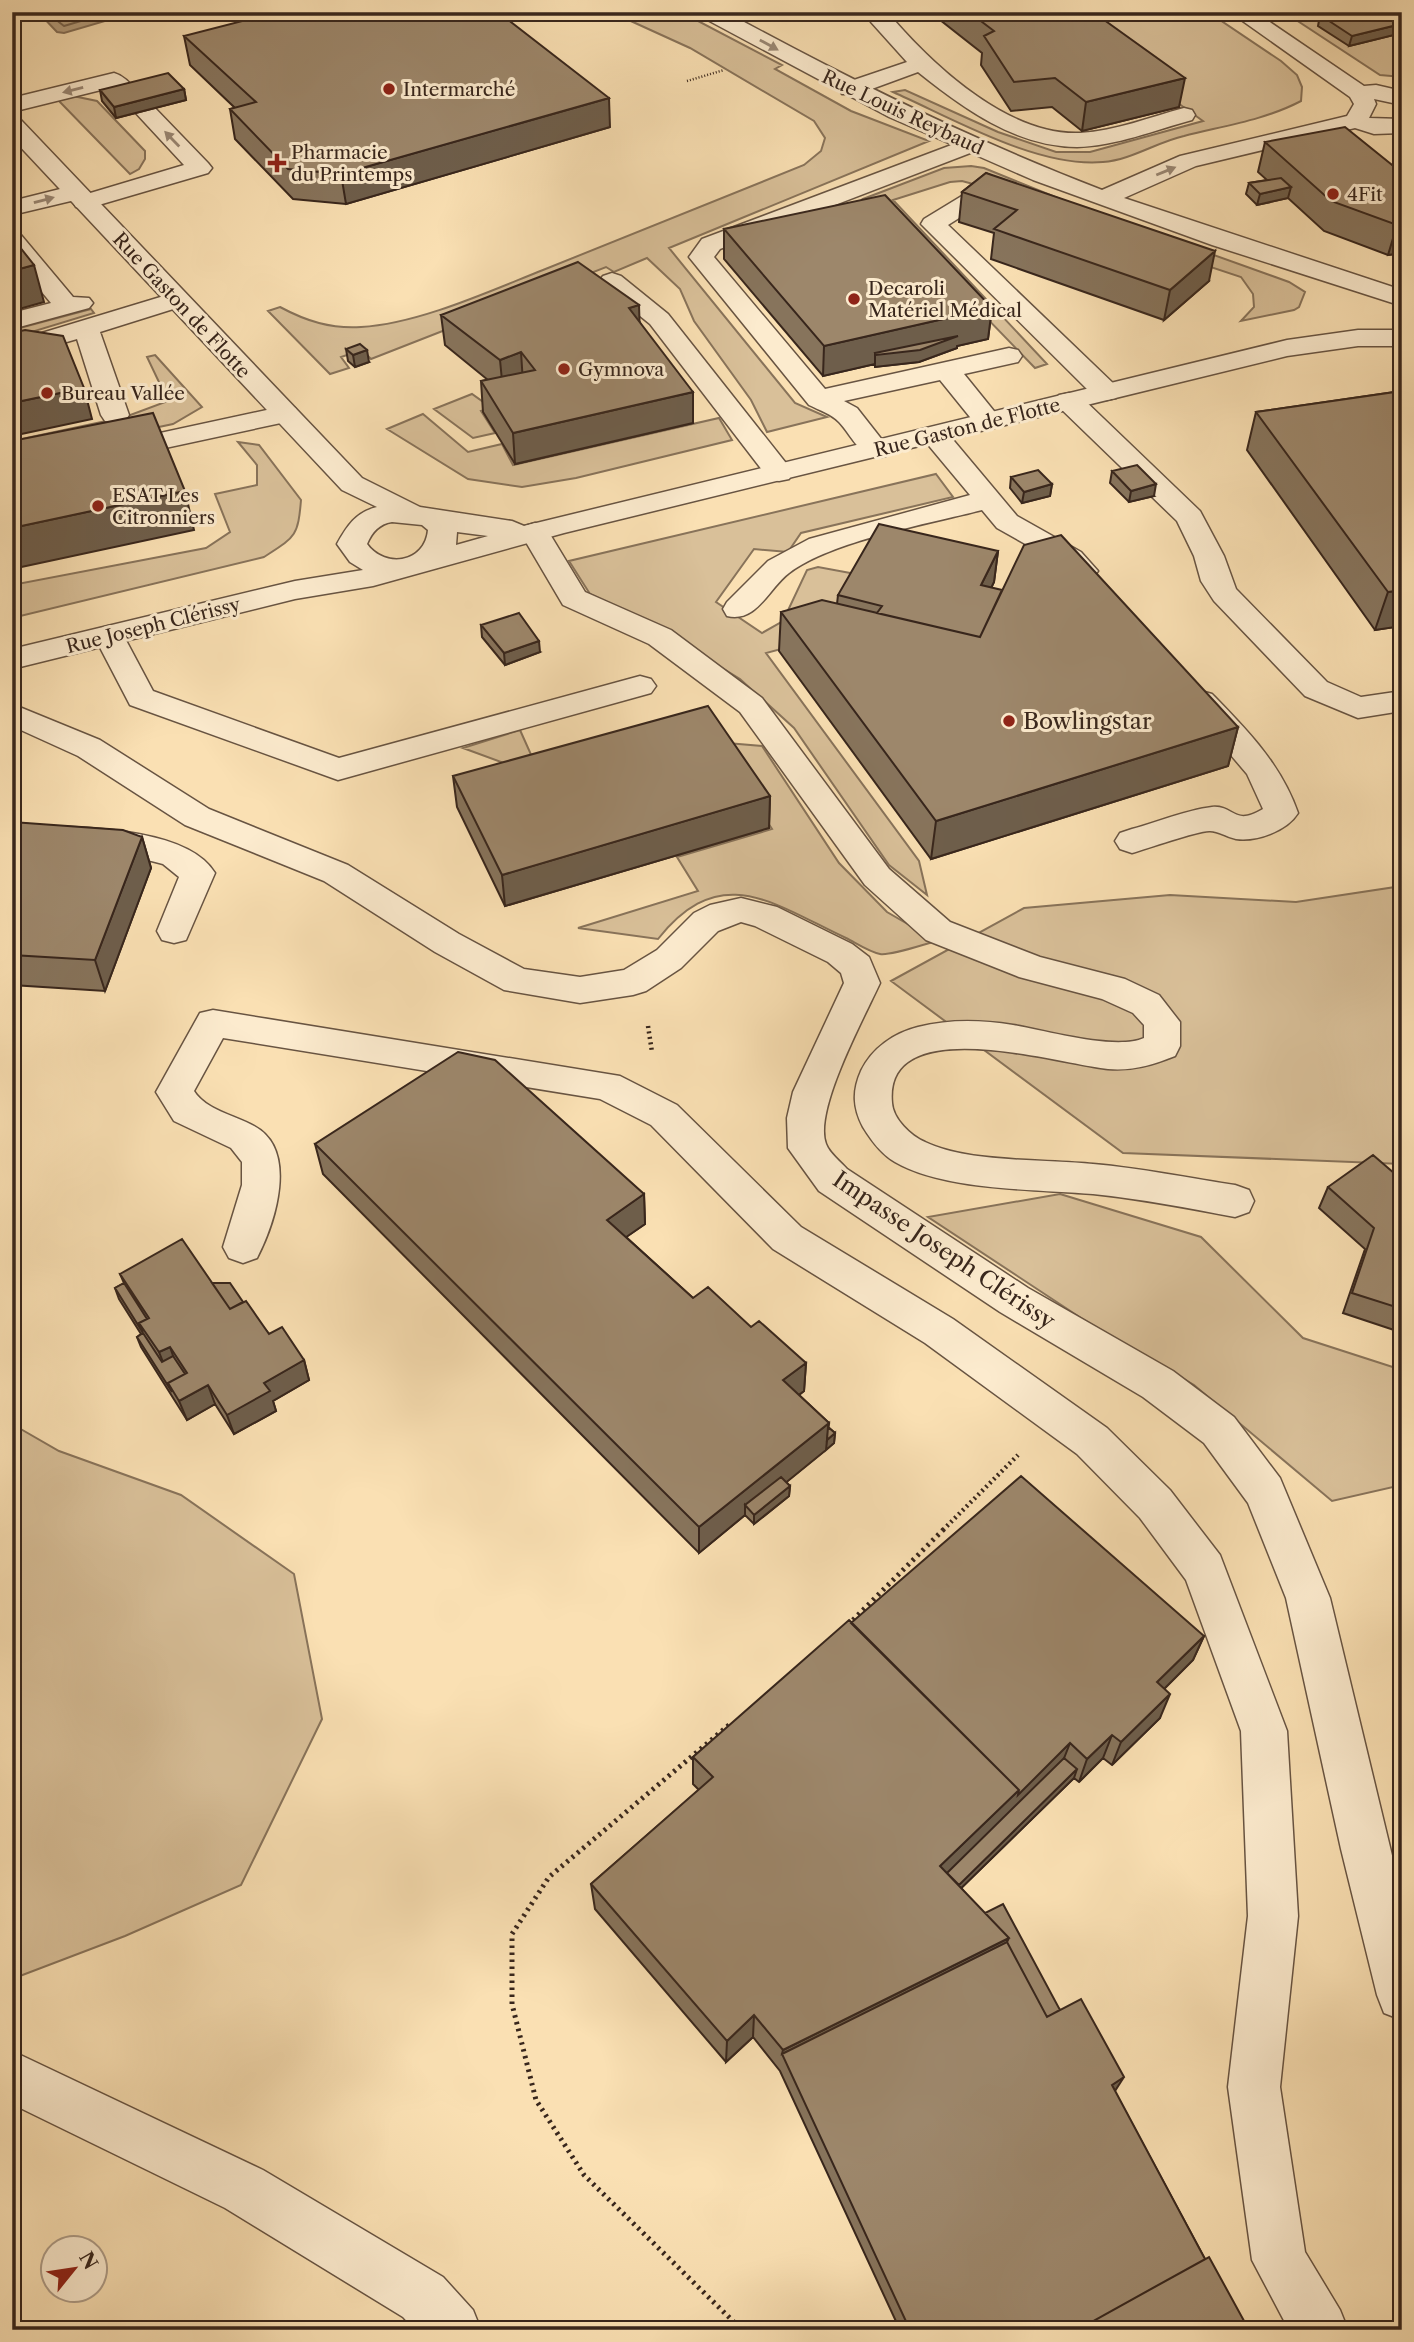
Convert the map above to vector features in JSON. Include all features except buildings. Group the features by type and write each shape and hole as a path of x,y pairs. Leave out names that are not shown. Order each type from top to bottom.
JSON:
{"street":[{"name":"Rue Louis Reybaud","path":"709,12 850,89 970,145 1103,198 1332,277 1402,298"},
{"path":"903,12 879,17 921,64 953,89 1001,118 1063,139 1094,138 1184,115"},
{"path":"1240,12 1359,93 1365,104 1356,121"},
{"path":"850,89 921,64"},
{"path":"12,106 114,80 200,168 80,197 12,208"},
{"path":"1359,93 1376,92 1402,98"},
{"path":"1103,198 1188,162 1356,121 1374,127 1402,126"},
{"name":"Rue Gaston de Flotte","path":"12,124 352,484 421,515"},
{"path":"876,450 847,414 819,399 701,257 711,244 970,145"},
{"path":"978,196 933,224 1106,392"},
{"path":"12,240 67,306"},
{"name":"Rue Louis Reybaud","path":"1332,277 1375,312 1391,337"},
{"path":"612,281 659,319 779,474"},
{"path":"12,321 110,295 169,291"},
{"path":"12,350 86,328 169,291"},
{"path":"86,328 115,415"},
{"name":"Rue Gaston de Flotte","path":"535,532 481,527 421,515 379,516 354,537 356,554 368,562 385,567 414,565 535,532 1287,348 1391,337"},
{"path":"819,399 1009,356"},
{"path":"946,370 988,421"},
{"path":"1069,401 1190,517 1209,556 1216,581 1226,595 1315,690 1359,708 1402,701"},
{"path":"12,473 285,414"},
{"path":"934,435 1006,522 1071,558 1098,588"},
{"path":"352,484 354,537"},
{"path":"738,609 778,567 819,545 989,499"},
{"path":"414,565 439,552 445,541 443,528 421,515"},
{"path":"535,532 574,598 660,637 751,705 877,877 938,931 1032,968 1112,988 1146,1004 1162,1022 1162,1046 1139,1055 1099,1053 1034,1041 960,1035 935,1035 904,1047 882,1066 873,1089 875,1112 890,1135 911,1153 954,1166 1108,1181 1235,1201"},
{"name":"Rue Joseph Clérissy","path":"295,590 354,537"},
{"name":"Rue Joseph Clérissy","path":"12,659 295,590 373,577 414,565"},
{"path":"109,636 141,698 338,769 640,686"},
{"path":"1132,841 1214,818 1229,828 1260,827 1281,813 1276,792 1260,765 1179,677"},
{"name":"Impasse Joseph Clérissy","path":"12,714 89,748 197,817 336,873 447,943 517,981 580,989 633,982 669,959 706,922 722,914 741,910 765,915 840,953 856,966 862,983 812,1092 806,1118 807,1148 833,1180 1014,1300 1158,1384 1219,1430 1265,1492 1308,1598 1365,1849 1402,1995"},
{"path":"12,836 136,845 175,856 198,873 174,931"},
{"path":"243,1247 261,1185 261,1158 244,1138 187,1111 175,1092 214,1023 607,1086 664,1115 788,1238 939,1331 1092,1441 1155,1504 1204,1569 1264,1731 1273,1916 1254,2087 1279,2260 1320,2330"},
{"path":"12,2077 244,2189 423,2297 453,2330"}],"path":[{"path":"841,1631 862,1614 1057,1416"},
{"path":"736,1719 549,1877 512,1934 512,2004 536,2100 584,2175 742,2330"}],"shaded area":[{"path":"611,12 681,12 782,65 775,69 851,111 929,141 669,248 795,403 827,417 767,432 751,400 694,321 680,289 647,258 614,272 606,267 371,359 362,350 341,357 349,368 330,374 268,311 280,307 319,323 339,327 383,325 406,320 454,305 804,165 821,151 825,138 814,121 690,48"},
{"path":"1051,12 1208,12 1281,61 1297,75 1302,87 1301,101 1258,118 1174,139 1113,161 1077,162 1051,157 995,139 893,92 905,90 998,132 1056,152 1090,152 1203,121"},
{"path":"1284,12 1402,12 1402,77 1380,75"},
{"path":"73,96 97,101 145,151 145,159 139,169 130,174 58,100"},
{"path":"944,168 984,168 1080,207 1289,282 1305,292 1299,307 1241,321 1254,307 1253,294 1241,277 1063,218 1014,195 962,181 950,182 893,200 1047,364 1035,368 947,277 886,224 863,199"},
{"path":"91,309 94,313 12,338 12,330"},
{"path":"155,355 202,407 173,424 12,458 12,441 125,417 168,401 147,357"},
{"path":"522,385 532,400 481,411 495,433 473,438 434,409 472,394 482,401"},
{"path":"423,414 468,452 502,444 513,465 719,418 732,440 576,478 522,487 468,479 387,429"},
{"path":"238,442 259,445 301,500 296,529 289,540 264,557 12,618 12,585 206,548 230,532 215,494 257,485 257,465"},
{"path":"936,474 953,497 801,533 788,552 754,549 716,602 762,633 783,621 807,570 818,567 861,575 822,638 766,653 919,861 927,895 889,865 794,728 740,679 649,623 590,594 569,561"},
{"path":"520,730 537,768 531,773 463,748"},
{"path":"715,742 762,746 839,863 887,912 937,941 900,952 880,954 771,903 748,896 726,895 704,901 681,915 658,939 578,928 698,891 677,857 772,829"},
{"path":"1402,886 1402,1164 1123,1153 891,981 1024,908 1170,895 1296,902"},
{"path":"1060,1194 1201,1237 1303,1338 1402,1370 1402,1485 1332,1501 1194,1385 1081,1318 928,1217"},
{"path":"12,1424 59,1451 181,1495 294,1574 322,1719 241,1885 125,1936 12,1979"}],"water":[{"path":"38,12 179,12 153,20 132,13 64,33 57,32"}],"place":[{"name":"Intermarché","path":"389,89"},
{"name":"Pharmacie du Printemps","path":"277,163"},
{"name":"4Fit","path":"1333,194"},
{"name":"Decaroli Matériel Médical","path":"854,299"},
{"name":"Gymnova","path":"564,369"},
{"name":"Bureau Vallée","path":"47,393"},
{"name":"ESAT Les Citronniers","path":"98,506"},
{"name":"Bowlingstar","path":"1009,721"}]}
